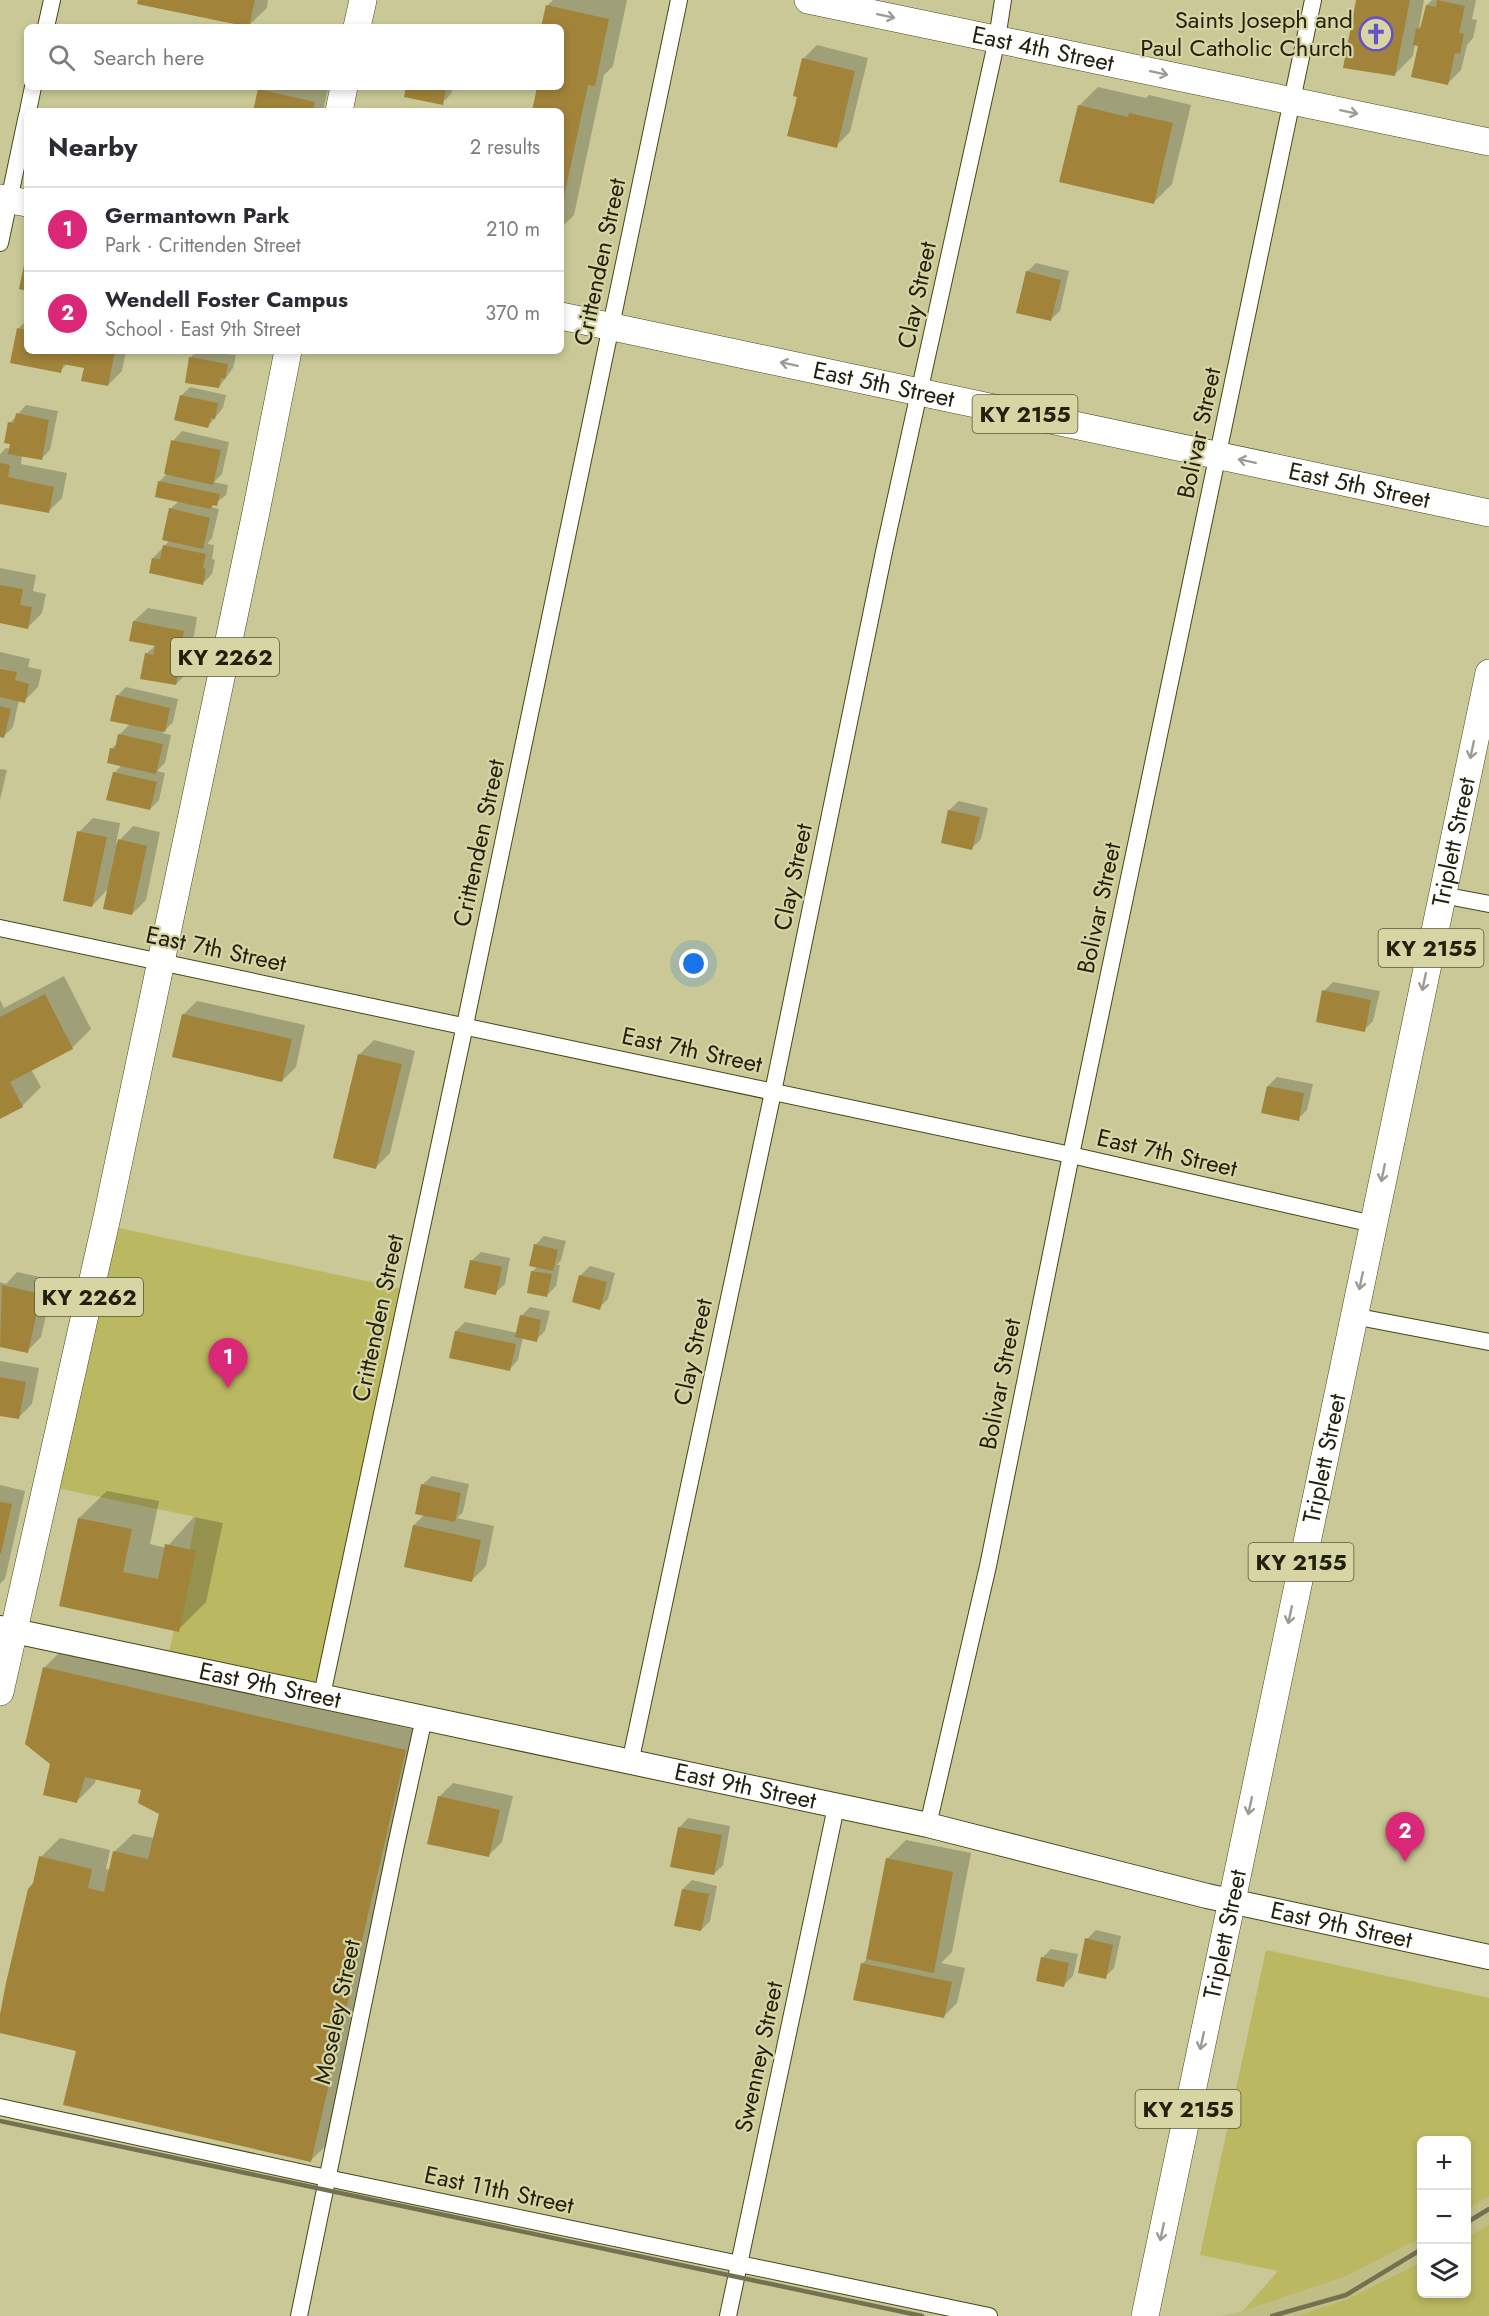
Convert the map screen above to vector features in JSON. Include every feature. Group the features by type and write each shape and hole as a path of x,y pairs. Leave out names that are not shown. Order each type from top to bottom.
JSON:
{"main road":[{"path":"358,24 363,0"},
{"name":"East 4th Street","path":"808,0 1489,142"},
{"path":"340,108 343,90"},
{"name":"East 5th Street","path":"564,317 1489,513"},
{"name":"KY 2262","path":"0,1692 6,1630 105,1225 253,528 287,354"},
{"name":"Triplett Street","path":"1145,2316 1230,1901 1489,673"}],"street":[{"path":"47,24 51,0"},
{"name":"Crittenden Street","path":"321,1695 465,1025 679,0"},
{"name":"Clay Street","path":"630,1763 773,1092 885,547 921,392 1004,0"},
{"name":"Bolivar Street","path":"928,1825 988,1566 1071,1155 1313,0"},
{"path":"28,108 32,90"},
{"path":"0,243 12,200 24,130"},
{"path":"1442,895 1489,904"},
{"name":"East 7th Street","path":"0,928 1071,1155 1373,1224"},
{"path":"1353,1316 1489,1342"},
{"name":"East 9th Street","path":"6,1630 928,1825 1230,1901 1489,1957"},
{"name":"Moseley Street","path":"299,2316 424,1718"},
{"name":"Swenney Street","path":"728,2316 836,1807"},
{"name":"East 11th Street","path":"0,2107 327,2178 989,2316"}],"shaded area":[{"path":"105,1225 408,1290 322,1695 167,1664 196,1517 47,1486"},
{"path":"1266,1950 1489,1998 1489,2196 1471,2207 1471,2136 1417,2136 1417,2240 1344,2277 1243,2311 1278,2271 1200,2255"},
{"path":"1489,2196 1489,2224 1471,2235 1471,2207"},
{"path":"1489,2224 1489,2316 1296,2316 1348,2299 1417,2264 1417,2298 1471,2298 1471,2235"},
{"path":"1417,2240 1417,2264 1348,2299 1296,2316 1220,2316 1243,2311 1344,2277"}],"building":[{"path":"138,0 255,0 250,24 234,24 137,4"},
{"name":"Saints Joseph and Paul Catholic Church","path":"1356,0 1410,0 1395,76 1343,68"},
{"path":"1437,0 1465,6 1459,33 1464,34 1460,54 1455,53 1448,85 1411,77 1418,46 1413,45 1416,28 1420,29 1426,5 1436,7"},
{"path":"546,5 609,19 595,86 588,85 564,197 564,108 533,108 536,90 564,90 564,24 542,24"},
{"path":"802,58 855,71 837,148 787,136 797,97 793,96"},
{"path":"258,90 315,102 314,108 254,108"},
{"path":"405,90 446,90 443,105 404,97"},
{"path":"1078,105 1128,117 1129,113 1173,123 1154,204 1059,182"},
{"path":"24,265 24,290 19,289"},
{"path":"1026,271 1061,280 1051,321 1016,313"},
{"path":"17,328 24,329 24,354 114,354 108,386 81,381 84,368 63,364 61,373 10,363"},
{"path":"189,357 228,364 225,379 221,378 219,388 185,383"},
{"path":"180,395 218,403 215,419 211,418 208,428 174,420"},
{"path":"16,413 49,420 42,460 8,454 10,444 4,443 8,422 14,423"},
{"path":"171,440 221,450 213,485 164,474"},
{"path":"0,463 10,465 8,477 54,487 49,513 0,504"},
{"path":"158,481 220,494 217,506 212,505 211,509 155,497"},
{"path":"169,508 210,518 203,549 162,540"},
{"path":"163,545 206,554 203,585 149,573 152,558 160,559"},
{"path":"0,585 23,589 20,605 32,607 28,629 0,623"},
{"path":"133,621 184,631 180,651 173,650 170,663 180,665 176,685 140,679 145,653 153,655 155,646 129,641"},
{"path":"0,669 17,672 15,680 29,684 25,703 0,697"},
{"path":"116,695 170,708 165,732 110,721"},
{"path":"0,706 11,709 4,738 0,737"},
{"path":"118,734 163,744 156,774 107,763 110,748 115,749"},
{"path":"113,772 157,782 150,810 106,800"},
{"path":"948,810 980,817 972,850 941,843"},
{"path":"77,831 107,837 92,907 63,901"},
{"path":"118,839 147,846 132,915 103,909"},
{"path":"1322,990 1371,1000 1365,1032 1316,1022"},
{"path":"45,994 73,1049 10,1082 23,1107 0,1119 0,1017"},
{"path":"182,1014 292,1039 282,1082 172,1057"},
{"path":"358,1054 402,1064 376,1169 333,1158"},
{"path":"1267,1086 1304,1093 1299,1121 1261,1113"},
{"path":"534,1244 558,1250 553,1271 529,1266"},
{"path":"470,1260 502,1267 496,1295 464,1288"},
{"path":"531,1271 552,1274 547,1297 527,1293"},
{"path":"579,1275 607,1282 600,1310 572,1302"},
{"path":"2,1285 41,1294 28,1353 0,1347"},
{"path":"520,1315 541,1320 537,1342 515,1337"},
{"path":"455,1331 516,1344 510,1371 449,1358"},
{"path":"0,1377 26,1382 19,1419 0,1416"},
{"path":"421,1484 461,1493 455,1522 415,1514"},
{"path":"0,1502 12,1504 1,1554 0,1553"},
{"path":"78,1518 132,1529 123,1572 158,1579 165,1544 196,1551 179,1632 59,1606"},
{"path":"413,1525 481,1540 472,1582 404,1567"},
{"path":"43,1667 406,1750 311,2162 63,2105 76,2051 0,2033 0,2014 6,1983 28,1889 33,1883 39,1856 92,1869 88,1888 104,1892 113,1851 148,1859 159,1814 138,1803 141,1790 85,1777 77,1803 43,1795 50,1764 25,1744"},
{"path":"438,1796 500,1810 489,1857 427,1844"},
{"path":"678,1827 722,1835 714,1875 670,1867"},
{"path":"886,1858 953,1872 934,1973 866,1959"},
{"path":"682,1889 709,1894 701,1931 674,1926"},
{"path":"1085,1938 1113,1945 1106,1979 1078,1973"},
{"path":"1041,1957 1069,1963 1064,1987 1036,1981"},
{"path":"861,1963 952,1982 944,2018 853,2000"}],"railway":[{"path":"0,2121 922,2316"},
{"path":"1471,2220 1489,2209"},
{"path":"1272,2316 1346,2295 1417,2252"}],"place":[{"name":"Saints Joseph and Paul Catholic Church","path":"1376,34"},
{"name":"Germantown Park","path":"228,1388"},
{"name":"Wendell Foster Campus","path":"1405,1862"}]}
